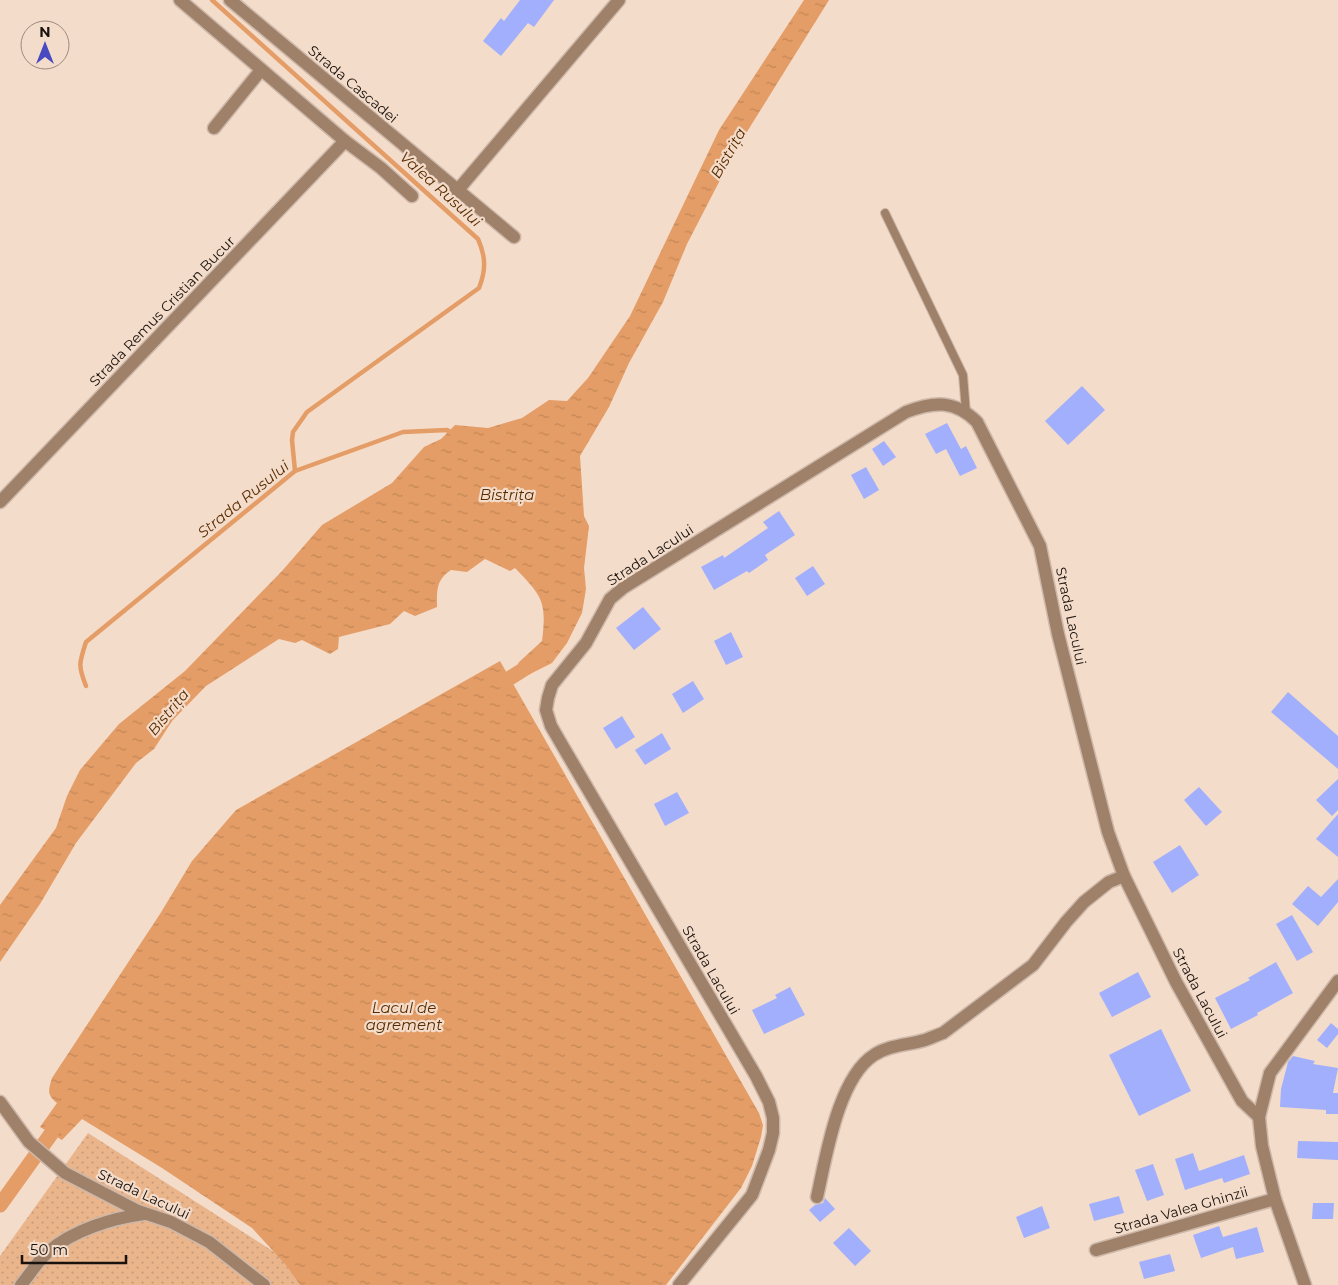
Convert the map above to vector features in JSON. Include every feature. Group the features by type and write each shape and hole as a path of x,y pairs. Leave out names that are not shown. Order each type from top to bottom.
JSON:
{"street":[{"path":"180,0 345,141 382,168 412,196"},
{"name":"Strada Cascadei","path":"230,0 514,237"},
{"path":"457,191 619,0"},
{"path":"214,128 261,70"},
{"name":"Strada Remus Cristian Bucur","path":"0,502 345,141"},
{"name":"Strada Lacului","path":"679,1285 752,1194 769,1150 773,1133 773,1118 769,1102 756,1076 551,726 546,710 548,698 552,685 586,643 610,599 623,588 906,412 917,408 949,404 966,412 977,422 1040,546 1058,634 1108,832 1124,876 1176,982 1242,1101 1259,1117"},
{"path":"817,1197 834,1125 849,1084 862,1064 888,1048 925,1040 942,1033 1033,965 1084,902 1109,882 1124,876"},
{"path":"1305,1285 1275,1199 1262,1146 1259,1117 1270,1072 1338,981"},
{"name":"Strada Lacului","path":"0,1102 29,1142 66,1173 146,1214 171,1222 209,1242 264,1285"},
{"name":"Strada Valea Ghinzii","path":"1096,1250 1275,1199"},
{"path":"22,1285 47,1254 60,1242 107,1221 146,1214"}],"lane":[{"path":"885,213 963,375 966,412"}],"shaded area":[{"path":"88,1133 287,1260 305,1285 0,1285 0,1256"}],"water":[{"name":"Bistrița","path":"804,0 829,0 735,151 687,244 663,302 629,363 609,407 580,456 584,516 589,526 584,568 586,589 582,613 567,643 552,663 528,675 518,663 542,641 543,608 537,593 515,568 510,571 485,559 467,572 451,570 442,578 438,586 437,607 415,616 404,611 390,624 339,637 338,649 330,654 302,640 295,643 279,639 206,686 172,721 154,749 136,763 76,843 40,904 0,962 0,905 56,828 67,796 80,770 119,724 185,671 282,571 322,525 392,483 424,447 441,439 455,425 488,428 522,418 549,400 567,401 588,378 630,316 719,130"},
{"name":"Lacul de agrement","path":"500,661 759,1113 763,1125 752,1166 741,1188 666,1285 300,1285 286,1265 252,1228 162,1168 82,1119 62,1140 40,1127 57,1103 51,1098 49,1092 52,1078 160,914 192,861 236,810"}],"building":[{"path":"520,0 554,0 534,27 528,23 501,56 483,41 501,18 504,21"},
{"path":"1082,386 1105,410 1068,445 1045,421"},
{"path":"947,423 961,449 966,446 977,468 960,476 946,449 936,454 925,434"},
{"path":"884,441 896,457 883,466 872,449"},
{"path":"866,467 879,490 864,499 851,475"},
{"path":"779,511 795,535 765,555 768,560 749,573 747,571 714,590 701,567 723,555 724,558 768,528 763,522"},
{"path":"813,566 825,584 807,596 795,578"},
{"path":"643,607 661,629 634,650 616,628"},
{"path":"731,632 743,657 726,665 714,641"},
{"path":"693,681 704,699 683,713 672,694"},
{"path":"1288,692 1338,736 1338,769 1271,712"},
{"path":"622,716 635,737 616,749 603,728"},
{"path":"662,733 671,749 645,765 635,750"},
{"path":"1338,779 1338,810 1332,816 1316,800"},
{"path":"1199,787 1222,812 1206,826 1184,800"},
{"path":"677,792 689,813 665,826 654,804"},
{"path":"1338,814 1338,857 1316,839"},
{"path":"1180,845 1199,875 1172,893 1153,862"},
{"path":"1338,879 1338,902 1318,926 1292,904 1308,886 1321,897"},
{"path":"1292,915 1313,952 1297,961 1276,924"},
{"path":"1276,962 1293,993 1231,1029 1215,998 1250,980 1248,978"},
{"path":"1138,972 1151,997 1112,1017 1099,993"},
{"path":"790,987 805,1015 764,1034 752,1010 777,998 775,995"},
{"path":"1331,1023 1338,1029 1338,1034 1327,1048 1317,1040"},
{"path":"1161,1029 1191,1091 1139,1116 1109,1055"},
{"path":"1293,1056 1315,1061 1313,1064 1338,1068 1333,1093 1338,1093 1338,1114 1326,1114 1326,1110 1280,1107 1281,1089 1288,1062"},
{"path":"1298,1141 1338,1142 1338,1160 1297,1158"},
{"path":"1193,1153 1199,1171 1244,1155 1250,1174 1224,1183 1222,1178 1185,1190 1175,1159"},
{"path":"1153,1164 1164,1195 1147,1201 1135,1170"},
{"path":"1119,1196 1124,1213 1094,1221 1089,1204"},
{"path":"825,1198 835,1209 820,1222 809,1210 815,1205 823,1203"},
{"path":"1313,1203 1334,1203 1333,1219 1312,1219"},
{"path":"1042,1206 1050,1228 1024,1238 1016,1217"},
{"path":"1219,1226 1223,1237 1257,1227 1264,1252 1236,1259 1233,1247 1201,1258 1193,1235"},
{"path":"849,1228 871,1251 855,1266 833,1243"},
{"path":"1170,1254 1175,1271 1144,1279 1139,1262"}],"waterway":[{"name":"Valea Rusului","path":"212,0 478,239 483,252 484,269 479,288 307,412 293,432 295,471"},
{"name":"Strada Rusului","path":"86,686 80,664 86,642 295,471 403,432 447,430 452,433"},
{"path":"510,678 540,659"},
{"path":"0,1205 51,1134"}]}
